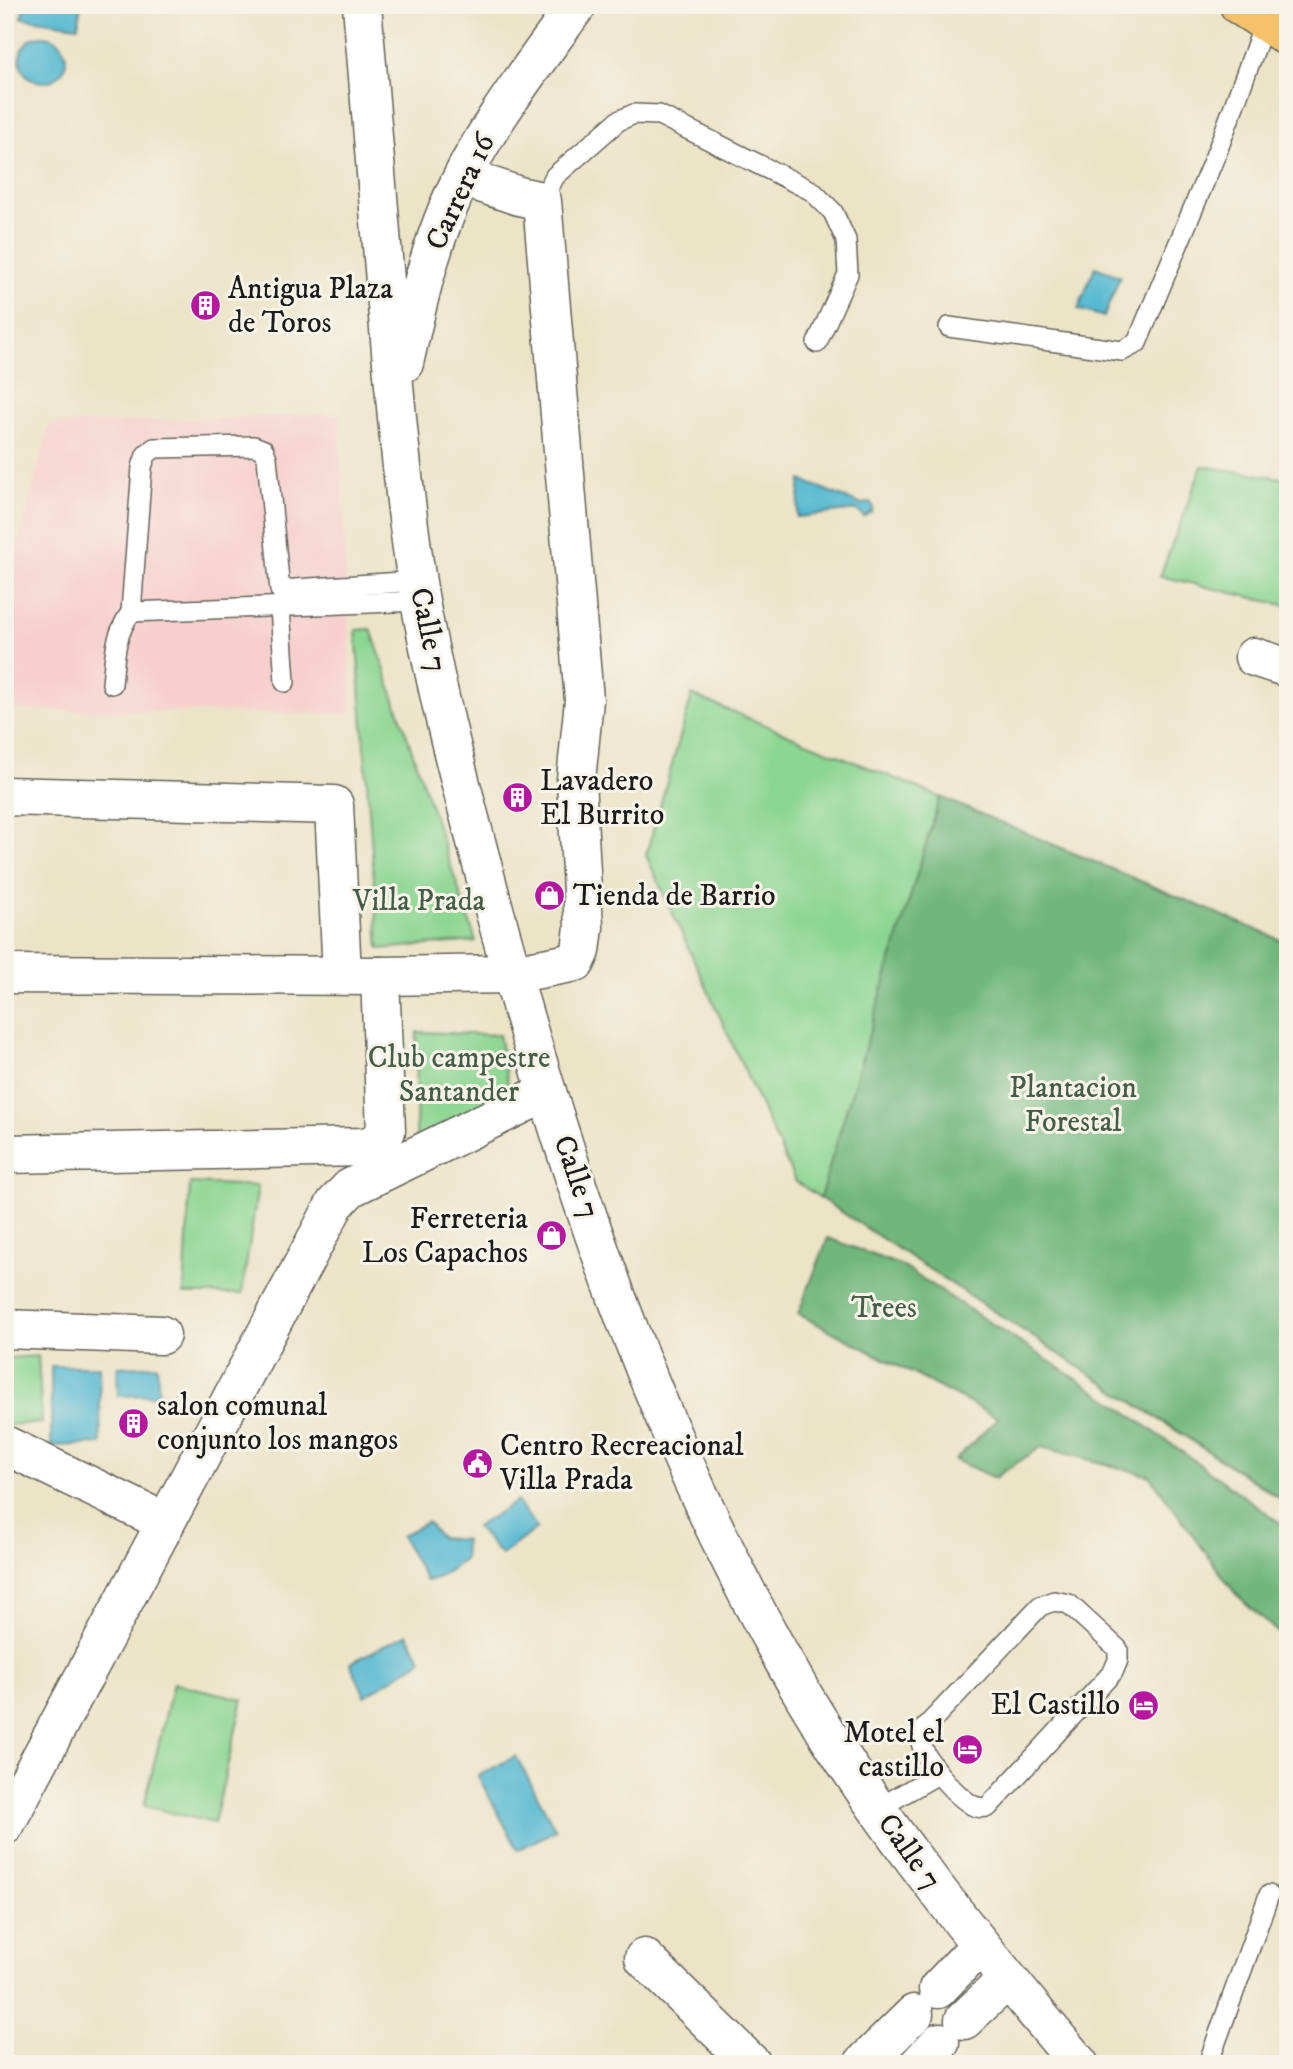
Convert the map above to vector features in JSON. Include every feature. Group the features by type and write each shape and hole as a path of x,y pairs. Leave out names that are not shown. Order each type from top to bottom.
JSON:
{"street":[{"name":"Calle 7","path":"362,5 395,402 419,591 462,791 512,974 547,1092 642,1365 695,1490 753,1605 800,1690 877,1809 943,1899 1079,2064"},
{"name":"Carrera 16","path":"395,402 423,282 448,208 508,100 577,5"},
{"path":"5,974 512,974 576,962 581,951 584,927 576,780 584,700 542,201 463,177"},
{"path":"5,796 334,804 342,975"},
{"path":"5,1154 365,1147 375,1144 386,1131 380,976"},
{"path":"5,1825 335,1204 350,1188 547,1092"},
{"path":"5,1329 161,1335"},
{"path":"5,1445 164,1522"},
{"path":"863,2064 980,1945"},
{"path":"644,1958 752,2064"},
{"path":"941,2042 1008,1979"}],"lane":[{"path":"949,327 1122,351 1137,343 1218,149 1264,22"},
{"path":"542,201 555,176 618,121 634,114 659,115 812,191 833,212 846,240 848,274 817,343"},
{"path":"112,684 115,643 131,612 142,467 146,454 154,448 254,446 264,450 280,590 419,591"},
{"path":"131,612 280,607 419,591"},
{"path":"280,607 285,682"},
{"path":"1054,1601 1069,1604 1118,1649 1118,1660 1113,1672 988,1807 972,1805 938,1774 920,1745 921,1732 1040,1606 1054,1601"},
{"path":"877,1809 938,1774"},
{"path":"1208,2064 1269,1895"}],"shaded area":[{"path":"339,414 352,714 5,710 5,595 49,424"}],"green space":[{"path":"1202,466 1288,479 1288,606 1160,576"},
{"name":"Villa Prada","path":"371,629 476,941 379,949 356,630"},
{"name":"Plantacion Forestal","path":"692,695 940,797 1288,951 1288,1504 795,1181 646,855"},
{"name":"Plantacion Forestal","path":"940,797 1288,943 1288,1503 820,1198"},
{"name":"Club campestre Santander","path":"417,1032 499,1035 511,1098 416,1146"},
{"path":"190,1183 258,1186 242,1294 184,1294"},
{"name":"Trees","path":"828,1238 902,1266 1117,1405 1288,1528 1288,1642 1235,1593 1150,1476 1041,1447 994,1478 955,1460 998,1418 798,1314"},
{"path":"38,1356 42,1423 5,1425 5,1358"},
{"path":"173,1683 243,1699 214,1823 144,1806"}],"water":[{"path":"24,5 81,5 78,26 22,18"},
{"path":"43,36 59,43 66,59 59,75 43,82 27,75 20,59 27,43"},
{"path":"1095,267 1120,276 1104,317 1078,309"},
{"path":"801,480 860,504 870,503 873,506 872,512 864,517 857,510 797,517"},
{"path":"157,1365 159,1395 118,1396 117,1367"},
{"path":"51,1366 99,1366 101,1444 51,1446"},
{"path":"517,1501 537,1528 501,1555 476,1527"},
{"path":"427,1522 441,1538 465,1540 464,1560 439,1577 426,1581 401,1536"},
{"path":"407,1634 422,1660 365,1696 350,1663"},
{"path":"516,1756 556,1830 518,1850 478,1776"}],"place":[{"name":"Antigua Plaza de Toros","path":"205,306"},
{"name":"Lavadero El Burrito","path":"517,798"},
{"name":"Tienda de Barrio","path":"550,896"},
{"name":"Ferreteria Los Capachos","path":"551,1236"},
{"name":"salon comunal conjunto los mangos","path":"134,1423"},
{"name":"Centro Recreacional Villa Prada","path":"477,1463"},
{"name":"El Castillo","path":"1143,1705"},
{"name":"Motel el castillo","path":"967,1750"}]}
